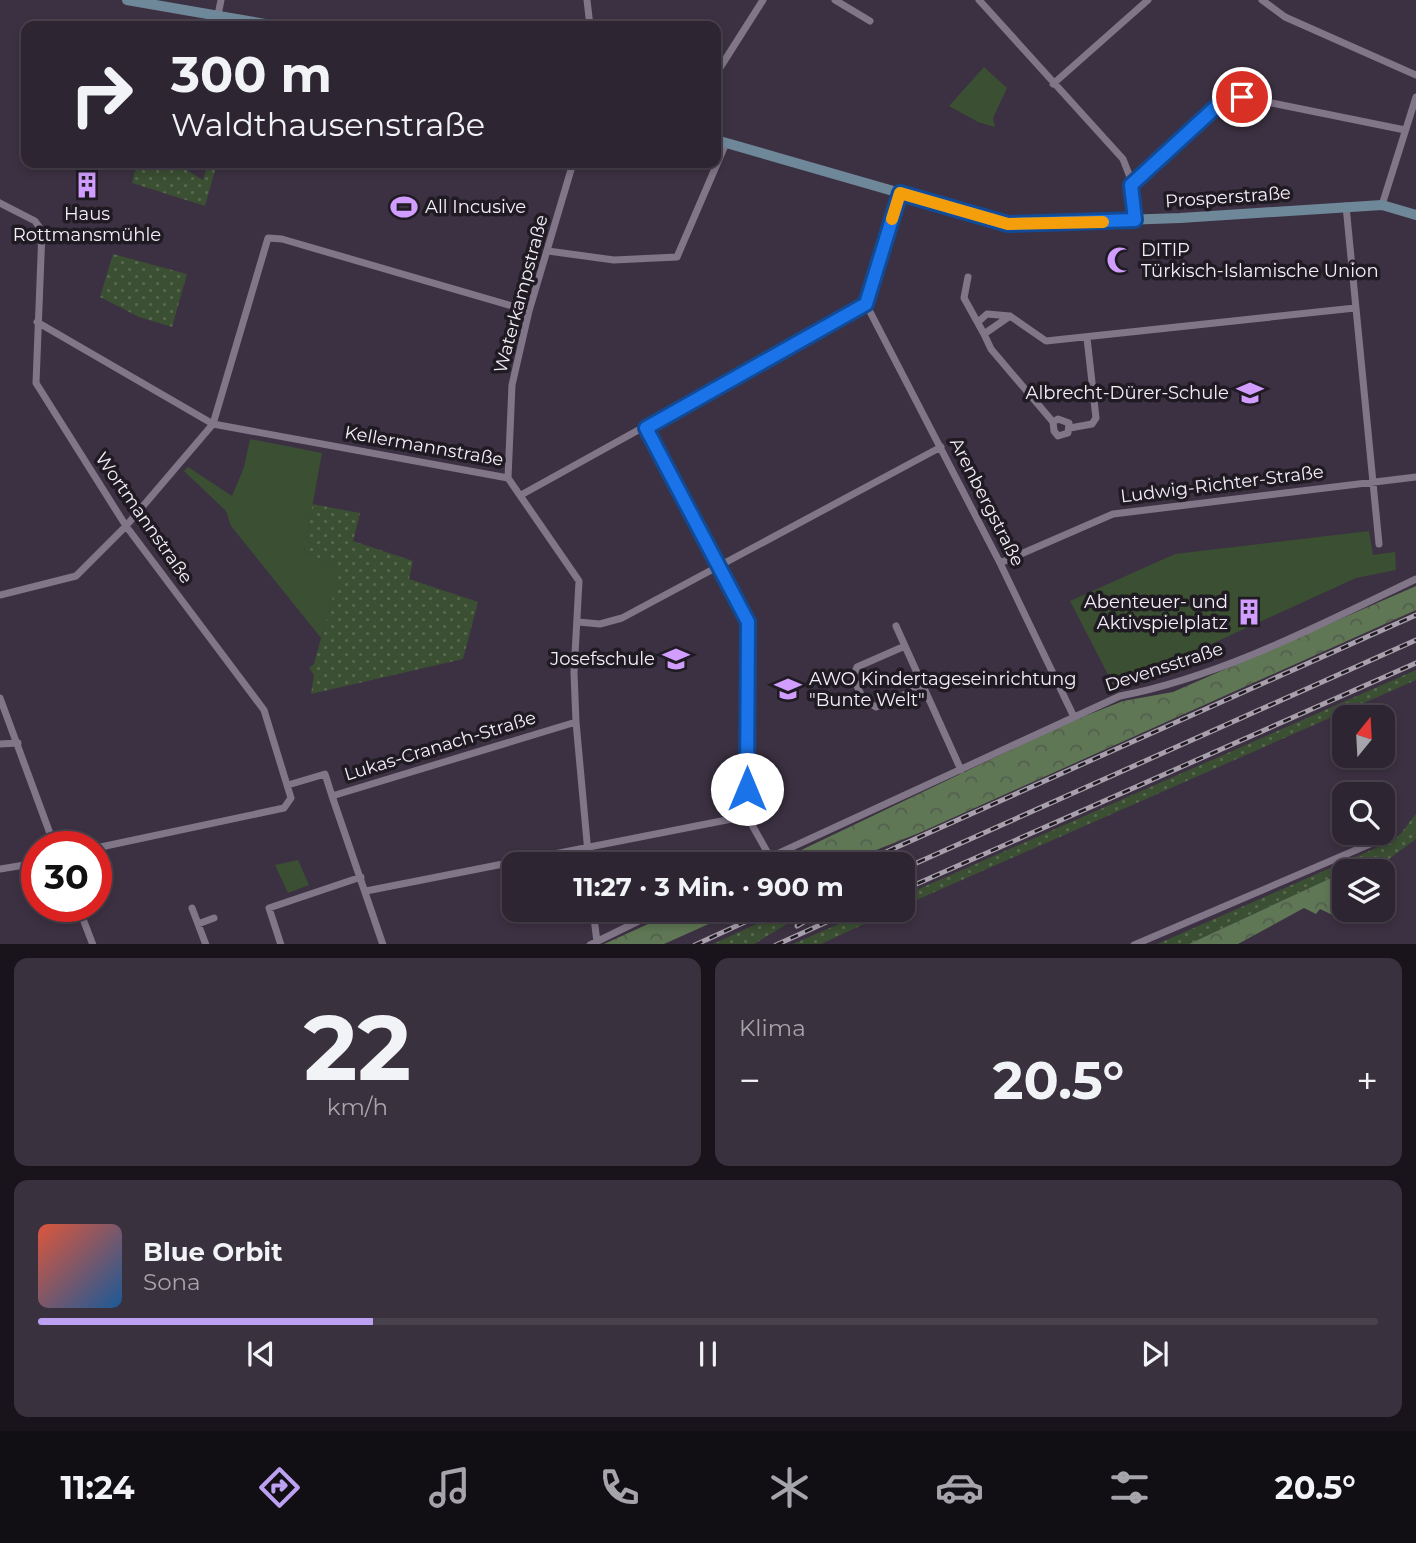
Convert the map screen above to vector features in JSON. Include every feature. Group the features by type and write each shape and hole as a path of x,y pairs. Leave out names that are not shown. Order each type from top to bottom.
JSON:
{"main road":[{"path":"127,0 250,21"},
{"name":"Prosperstraße","path":"721,142 1008,224 1135,220 1382,205 1416,215"}],"street":[{"path":"218,15 221,0"},
{"path":"587,0 589,21"},
{"path":"721,66 763,0"},
{"path":"835,0 870,21"},
{"path":"979,0 1123,159 1131,185 1135,220"},
{"path":"1053,84 1148,0"},
{"path":"1262,0 1285,17 1416,75"},
{"path":"1382,205 1416,97"},
{"path":"1131,185 1213,109 1230,98 1252,99 1405,130"},
{"name":"Waterkampstraße","path":"508,478 512,385 529,311 572,168"},
{"path":"548,251 614,260 677,257 711,168"},
{"path":"521,495 866,304 900,193"},
{"name":"Wortmannstraße","path":"0,203 35,221 42,232 36,383 126,526 264,710 288,785 290,804 112,844"},
{"path":"1346,206 1379,544"},
{"path":"0,595 76,576 126,526 213,424 264,244 270,237 529,311"},
{"path":"968,277 964,298 991,349 1054,422 1054,431 1058,436 1068,433 1070,428"},
{"name":"Arenbergstraße","path":"866,304 1000,564 1074,717"},
{"path":"978,323 987,314 1010,316 1046,341 1355,308"},
{"path":"984,334 1010,316"},
{"name":"Kellermannstraße","path":"37,322 213,424 508,478 579,582 574,673 588,852"},
{"path":"1070,428 1092,424 1096,418 1087,338"},
{"path":"1054,422 1064,419 1070,428"},
{"path":"646,428 748,622 747,816 767,852"},
{"path":"578,622 600,624 622,618 720,568 941,447"},
{"name":"Ludwig-Richter-Straße","path":"1000,564 1113,514 1416,477"},
{"name":"Devensstraße","path":"781,852 1120,696 1159,689 1210,672 1416,579"},
{"path":"896,626 961,770"},
{"path":"905,646 857,667 853,677 863,699 876,708 924,686"},
{"path":"0,698 49,831"},
{"name":"Lukas-Cranach-Straße","path":"288,785 325,774 332,796 576,722"},
{"path":"0,744 18,743"},
{"path":"332,796 383,944"},
{"path":"366,891 747,816"},
{"path":"1134,944 1368,845"},
{"path":"0,869 21,866"},
{"path":"281,944 269,908 361,877"},
{"path":"192,908 206,944"},
{"path":"198,925 214,918"},
{"path":"84,922 93,944"},
{"path":"593,922 593,943 637,922"}],"green space":[{"path":"984,67 1007,88 993,118 995,127 978,122 949,106"},
{"path":"136,168 183,168 203,180 207,168 216,168 205,206 132,183"},
{"path":"113,254 187,274 172,327 139,317 100,297"},
{"path":"250,439 322,453 304,551 341,569 321,638 231,526 226,511 184,471 188,467 232,496 244,467"},
{"path":"312,504 360,513 353,541 413,561 409,579 478,602 463,659 311,694 314,675 309,668 314,664 340,569 304,551"},
{"path":"1369,531 1373,555 1395,552 1396,570 1356,578 1115,688 1070,601 1175,554"},
{"path":"1416,586 1416,610 919,833 871,852 797,852 1065,724 1123,701 1173,692"},
{"path":"1416,670 1416,680 1359,705 1337,705"},
{"path":"1332,707 1332,717 915,901 915,891"},
{"path":"1416,814 1416,839 1389,859 1351,859 1383,845 1395,845 1395,838"},
{"path":"298,860 309,885 288,893 275,865"},
{"path":"1332,867 1332,877 1189,944 1157,944"},
{"path":"1332,878 1332,915 1320,909 1316,914 1304,908 1238,944 1189,944"},
{"path":"653,922 713,922 664,944 604,944"},
{"path":"761,922 790,922 754,944 713,944"},
{"path":"843,922 868,922 821,944 793,944"}],"railway":[{"path":"886,852 1416,615"},
{"path":"915,864 1416,640"},
{"path":"915,885 1416,663"},
{"path":"697,944 745,922"},
{"path":"797,926 804,922"},
{"path":"778,944 827,922"}],"slow traffic":[{"path":"892,219 900,193 1008,224 1103,222"}],"place":[{"name":"Haus Rottmansmühle","path":"87,185"},
{"name":"All Incusive","path":"404,207"},
{"name":"DITIP Türkisch-Islamische Union","path":"1120,260"},
{"name":"Albrecht-Dürer-Schule","path":"1250,393"},
{"name":"Abenteuer- und Aktivspielplatz","path":"1249,612"},
{"name":"Josefschule","path":"676,659"},
{"name":"AWO Kindertageseinrichtung \"Bunte Welt\"","path":"788,689"}],"route":[{"path":"747,789 748,622 646,428 866,304 900,193 1008,224 1135,220 1131,185 1217,106 1227,99 1242,97"}]}
